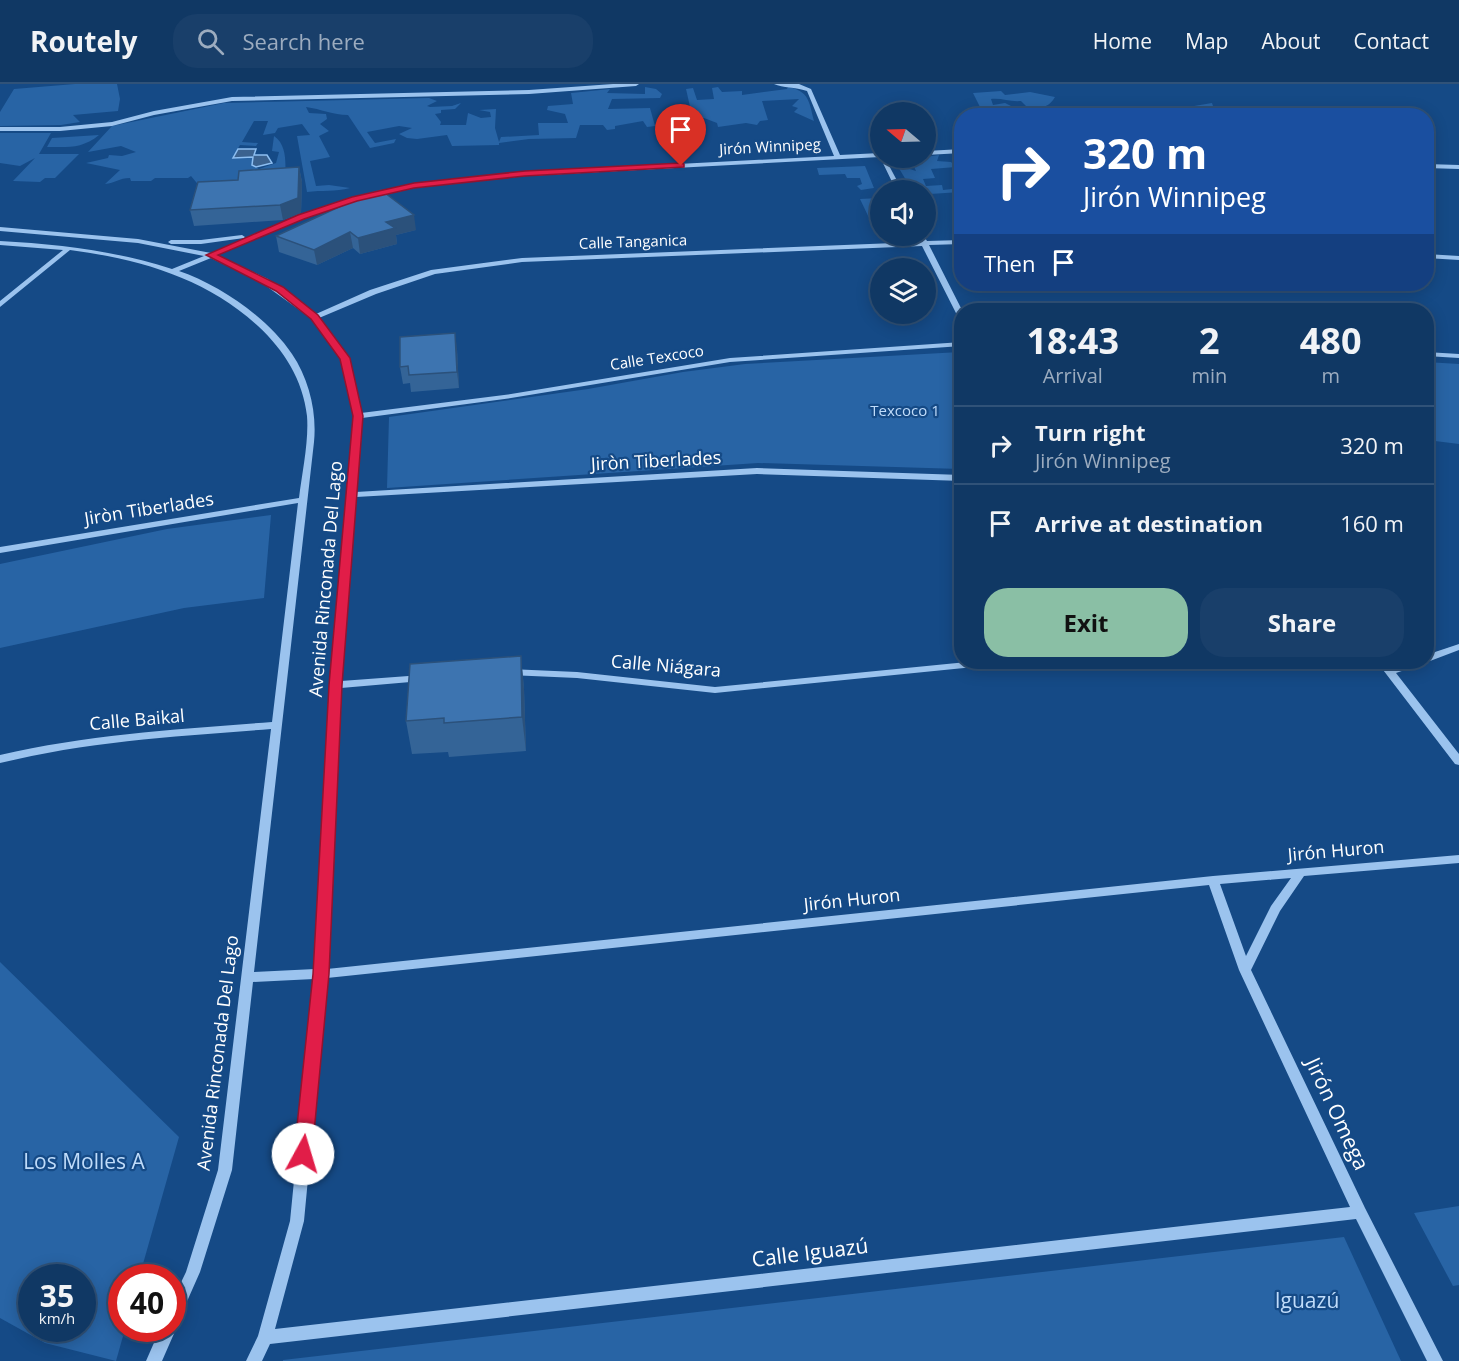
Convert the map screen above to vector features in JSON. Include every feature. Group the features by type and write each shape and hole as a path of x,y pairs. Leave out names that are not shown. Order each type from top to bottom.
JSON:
{"street":[{"path":"0,129 60,129 112,124 154,113 232,99 529,92 636,84"},
{"path":"777,84 796,85 809,90 837,158"},
{"path":"936,152 954,151"},
{"name":"Jirón Winnipeg","path":"174,271 263,233 355,199 414,186 468,178 870,156"},
{"path":"1434,166 1459,166"},
{"name":"Avenida Rinconada Del Lago","path":"0,229 138,242 211,255 279,289 315,317 345,358 358,416 336,685 321,974 297,1221 265,1337 254,1361"},
{"path":"138,242 201,242 263,233"},
{"name":"Calle Tanganica","path":"936,243 954,242"},
{"name":"Avenida Rinconada Del Lago","path":"0,243 68,249 123,258 174,271 198,281 254,316 289,355 311,412 278,725 225,1170 186,1288"},
{"name":"Calle Tanganica","path":"315,317 373,292 434,272 522,260 876,246"},
{"path":"927,246 956,303"},
{"path":"0,306 68,249"},
{"path":"1434,256 1459,258"},
{"name":"Calle Texcoco","path":"358,416 511,396 730,360 954,345"},
{"path":"1434,354 1459,356"},
{"name":"Jiròn Tiberlades","path":"353,495 757,471 954,478"},
{"name":"Jiròn Tiberlades","path":"0,550 303,500"},
{"path":"1434,655 1459,646"},
{"name":"Calle Niágara","path":"498,671 577,675 715,690 954,666"},
{"path":"1388,669 1459,761"},
{"path":"1390,672 1398,669"},
{"path":"336,685 428,677"},
{"name":"Calle Baikal","path":"0,759 86,741 278,725"},
{"name":"Jirón Huron","path":"249,977 321,974 1213,880 1459,859"},
{"path":"1245,970 1275,909 1301,872"},
{"name":"Jirón Omega","path":"1213,880 1245,970 1360,1212 1435,1361"},
{"name":"Calle Iguazú","path":"265,1337 1360,1212"},
{"path":"154,1361 162,1342"}],"green space":[{"path":"75,84 117,84 120,99 118,111 73,115 80,122 61,125 0,126 0,112 14,89"},
{"path":"645,87 656,89 662,94 660,98 612,99 608,109 650,108 655,126 647,127 643,121 615,126 615,129 607,130 603,125 580,125 576,138 529,139 499,143 499,145 452,146 447,135 407,138 399,134 412,128 399,126 367,132 375,143 396,139 394,143 370,148 348,115 306,107 309,113 326,114 327,119 320,124 329,131 319,136 330,157 310,161 316,186 350,188 339,190 307,192 297,136 310,135 302,124 278,128 275,133 263,135 268,121 254,121 242,142 258,143 256,146 240,145 233,157 254,157 252,165 259,169 276,163 279,152 272,151 274,136 279,140 284,152 285,185 206,194 191,176 188,178 155,178 151,181 131,181 130,178 126,178 105,184 120,170 86,163 108,158 109,155 122,156 136,152 121,146 88,152 112,126 224,103 429,98 437,101 427,106 430,107 452,106 461,103 455,109 441,110 441,113 435,114 441,122 440,125 466,125 468,113 481,118 491,117 490,112 479,110 496,109 495,128 499,142 501,137 539,135 538,123 568,123 565,114 547,110 548,106 573,104 571,93 610,89 607,93 645,94"},
{"path":"718,87 722,92 742,91 742,95 788,87 795,89 807,98 814,121 794,112 798,108 792,106 799,99 762,101 768,120 760,121 757,125 746,123 718,127 717,123 704,118 693,120 686,89 693,88 697,100 714,99 712,88"},
{"path":"1001,91 1005,95 1030,92 1055,97 1050,104 1040,107 1027,107 1021,101 991,99 993,105 1005,103 1013,108 980,108 973,93"},
{"path":"1212,103 1213,106 1252,106 1252,108 1197,108 1194,106"},
{"path":"0,133 51,133 39,154 79,154 55,178 45,178 40,182 13,181 35,158 20,166 0,163"},
{"path":"99,135 81,145 47,147 52,138"},
{"path":"936,155 939,155 937,161 951,162 954,165 954,167 931,169 935,178 923,180 906,180 899,168 916,171 915,168 936,168"},
{"path":"865,166 871,180 870,189 861,190 857,186 862,184 860,178 847,178 845,174 819,175 817,168"},
{"path":"936,185 942,185 943,190 954,189 954,192 936,194"},
{"path":"870,198 870,220 860,199"},
{"name":"Texcoco 1","path":"954,352 954,469 758,463 387,488 389,417 745,364"},
{"path":"1434,362 1459,364 1459,444 1434,441"},
{"path":"271,515 264,598 184,608 0,648 0,564 167,529"},
{"name":"Los Molles A","path":"0,962 179,1137 143,1264 108,1264 108,1342 121,1342 116,1361 43,1342 96,1342 96,1264 18,1264 18,1328 0,1318"},
{"path":"1459,1206 1459,1285 1453,1286 1414,1213"},
{"name":"Iguazú","path":"1344,1237 1401,1361 283,1361 283,1360"}],"shaded area":[{"path":"238,149 256,149 254,155 267,155 272,163 256,167 252,165 253,157 233,158"}],"building":[{"path":"299,167 298,198 280,205 190,210 198,182 238,180 239,171"},
{"path":"381,190 414,215 386,222 395,228 358,238 350,232 314,250 276,236 367,194"},
{"path":"455,333 457,372 409,375 408,366 400,367 400,337"},
{"path":"521,656 522,717 444,723 444,718 406,721 410,664"}],"route":[{"path":"303,1154 321,974 336,685 358,416 345,358 315,317 279,289 211,255 301,217 355,199 414,186 468,178 681,166"}]}
